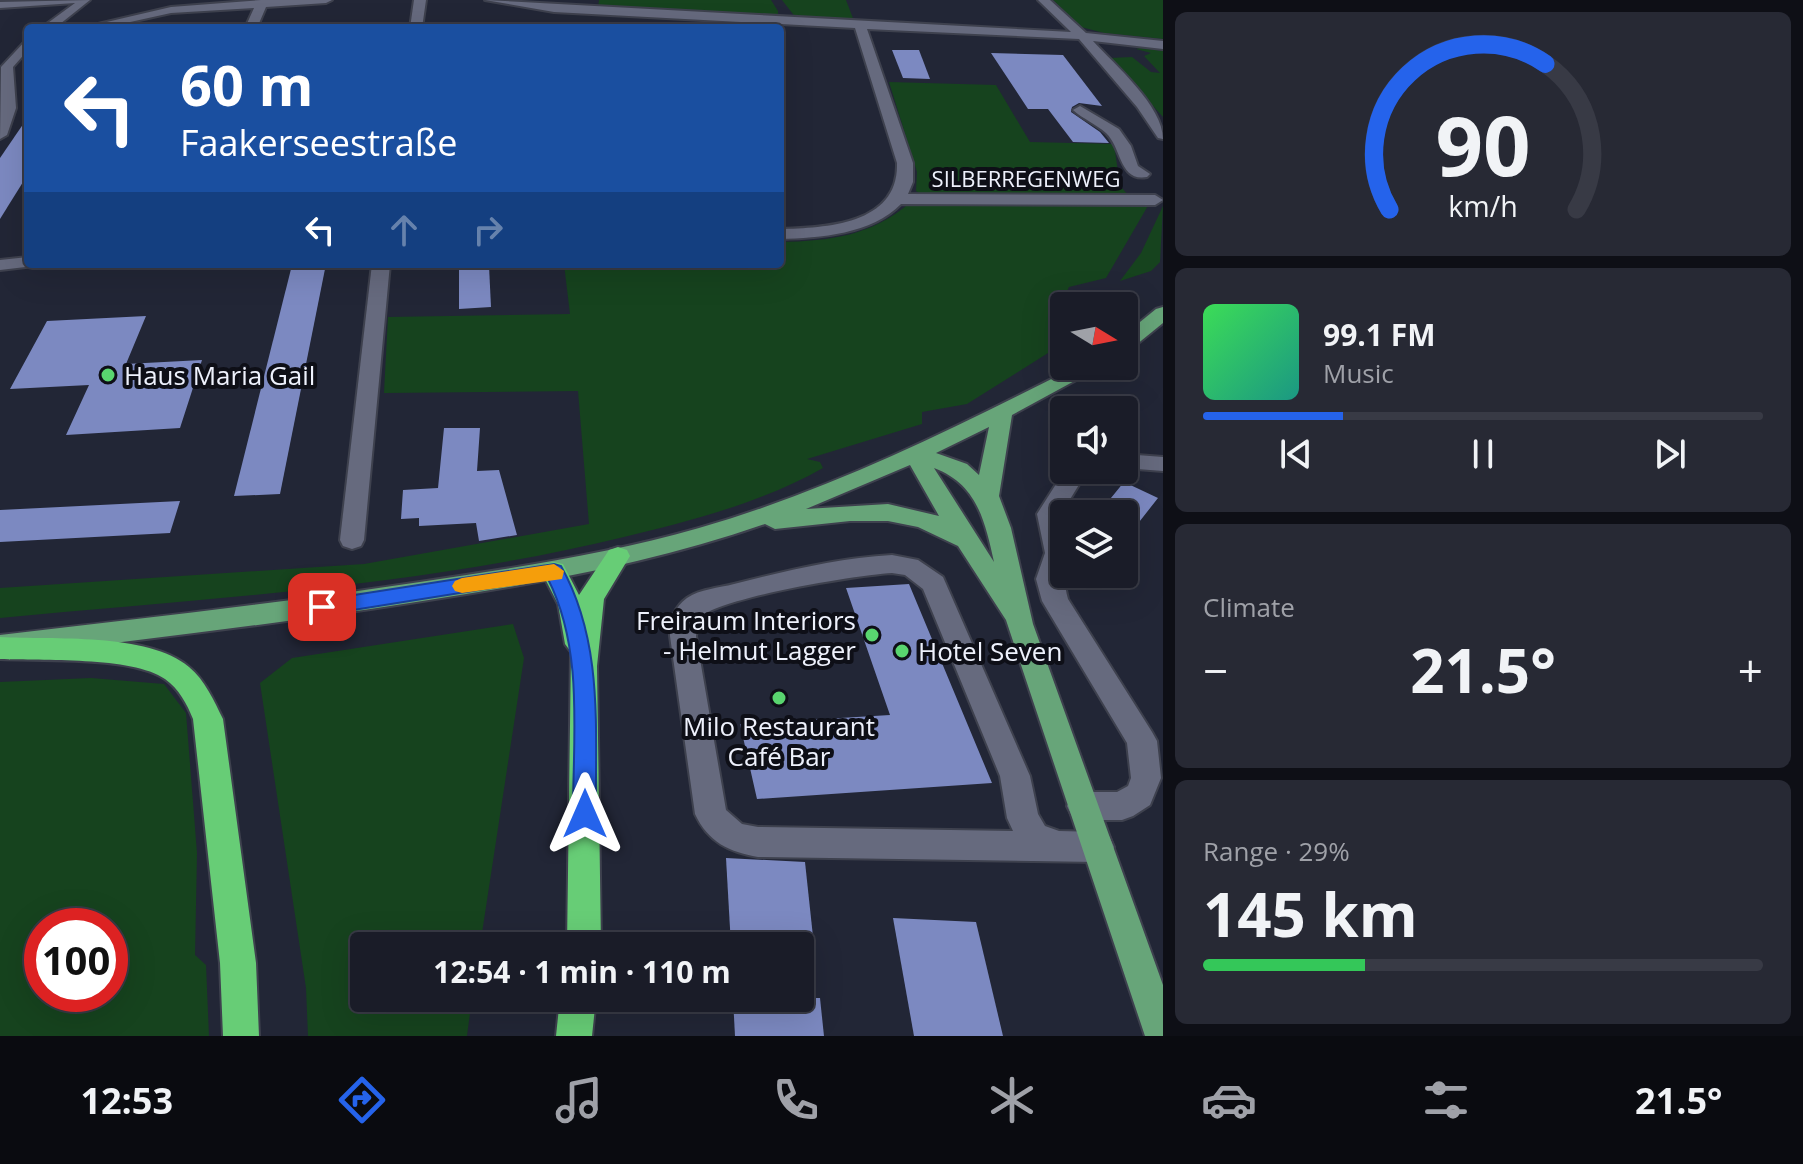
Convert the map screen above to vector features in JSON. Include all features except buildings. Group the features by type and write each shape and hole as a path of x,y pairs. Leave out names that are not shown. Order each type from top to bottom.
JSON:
{"highway":[{"path":"584,932 583,666 591,598 618,556"},
{"path":"554,571 571,604 583,666"},
{"path":"0,647 144,657 172,669 193,688 208,719 238,963 241,1036"},
{"path":"574,1036 577,1012"}],"main road":[{"path":"1138,334 1163,313"},
{"path":"0,647 322,607 554,571 618,556 737,525 841,488 1002,414 1066,380"},
{"path":"987,496 1002,414"},
{"path":"916,454 959,469 987,496 999,528 1020,624 1163,1036"},
{"path":"916,454 928,480 1020,624"},
{"path":"737,525 889,512 925,521 965,539"}],"street":[{"path":"0,5 74,0"},
{"path":"53,24 87,0"},
{"path":"103,24 146,13 326,0"},
{"path":"417,24 420,0"},
{"path":"491,0 554,9 789,15 860,24 1082,36 1161,46"},
{"path":"1044,0 1082,36 1142,104 1163,135"},
{"path":"253,24 262,3"},
{"path":"136,24 146,13"},
{"path":"784,234 831,231 882,213 898,199 905,183 905,163 860,24"},
{"path":"0,135 9,108 7,67 24,43"},
{"name":"SILBERREGENWEG","path":"1080,110 1116,131 1127,146 1131,168 1149,175 1131,182 1139,192 1159,200"},
{"name":"SILBERREGENWEG","path":"898,199 1159,200"},
{"path":"0,265 24,262"},
{"path":"352,540 381,268"},
{"path":"1138,462 1162,464"},
{"path":"1068,484 1049,514 1057,553 1049,579 1055,601 1142,741 1146,778 1139,795 1122,806 1083,806"},
{"path":"1055,845 1034,837 1023,818 1015,776 934,584 923,574 909,566 874,564 703,601 690,607 683,620 683,636 711,814 720,829 736,839 758,842 1098,847"}],"green space":[{"path":"599,0 771,0 778,17 598,8"},
{"path":"782,0 846,0 854,21 796,18"},
{"path":"1053,0 1163,0 1163,39 1104,33 1081,27"},
{"path":"1136,49 1163,51 1163,117 1110,58 1132,57 1151,72 1160,73 1144,56 1151,53"},
{"path":"889,82 996,85 1030,142 1114,144 1120,186 1129,196 924,196 916,191 917,172"},
{"path":"911,202 1149,204 1106,278 1069,287 1066,292 1050,292 1050,352 967,404 922,412 922,424 807,459 820,462 823,468 751,501 624,537 469,568 314,589 0,618 0,588 364,564 589,524 578,391 384,393 388,317 570,314 564,268 784,268 784,242 833,238 881,222"},
{"path":"1163,206 1160,262 1151,271 1120,281 1141,253"},
{"path":"513,624 524,658 482,932 350,932 350,1012 470,1012 467,1036 308,1036 306,988 260,683 292,658"},
{"path":"91,678 164,684 186,713 197,853 195,955 206,965 209,1036 0,1036 0,682"}],"slow traffic":[{"path":"462,586 554,571 556,574"}],"place":[{"name":"Haus Maria Gail","path":"108,375"},
{"name":"Freiraum Interiors - Helmut Lagger","path":"872,635"},
{"name":"Hotel Seven","path":"902,651"},
{"name":"Milo Restaurant Café Bar","path":"779,698"}],"route":[{"path":"322,607 554,571 571,604 583,666 585,814"}]}
